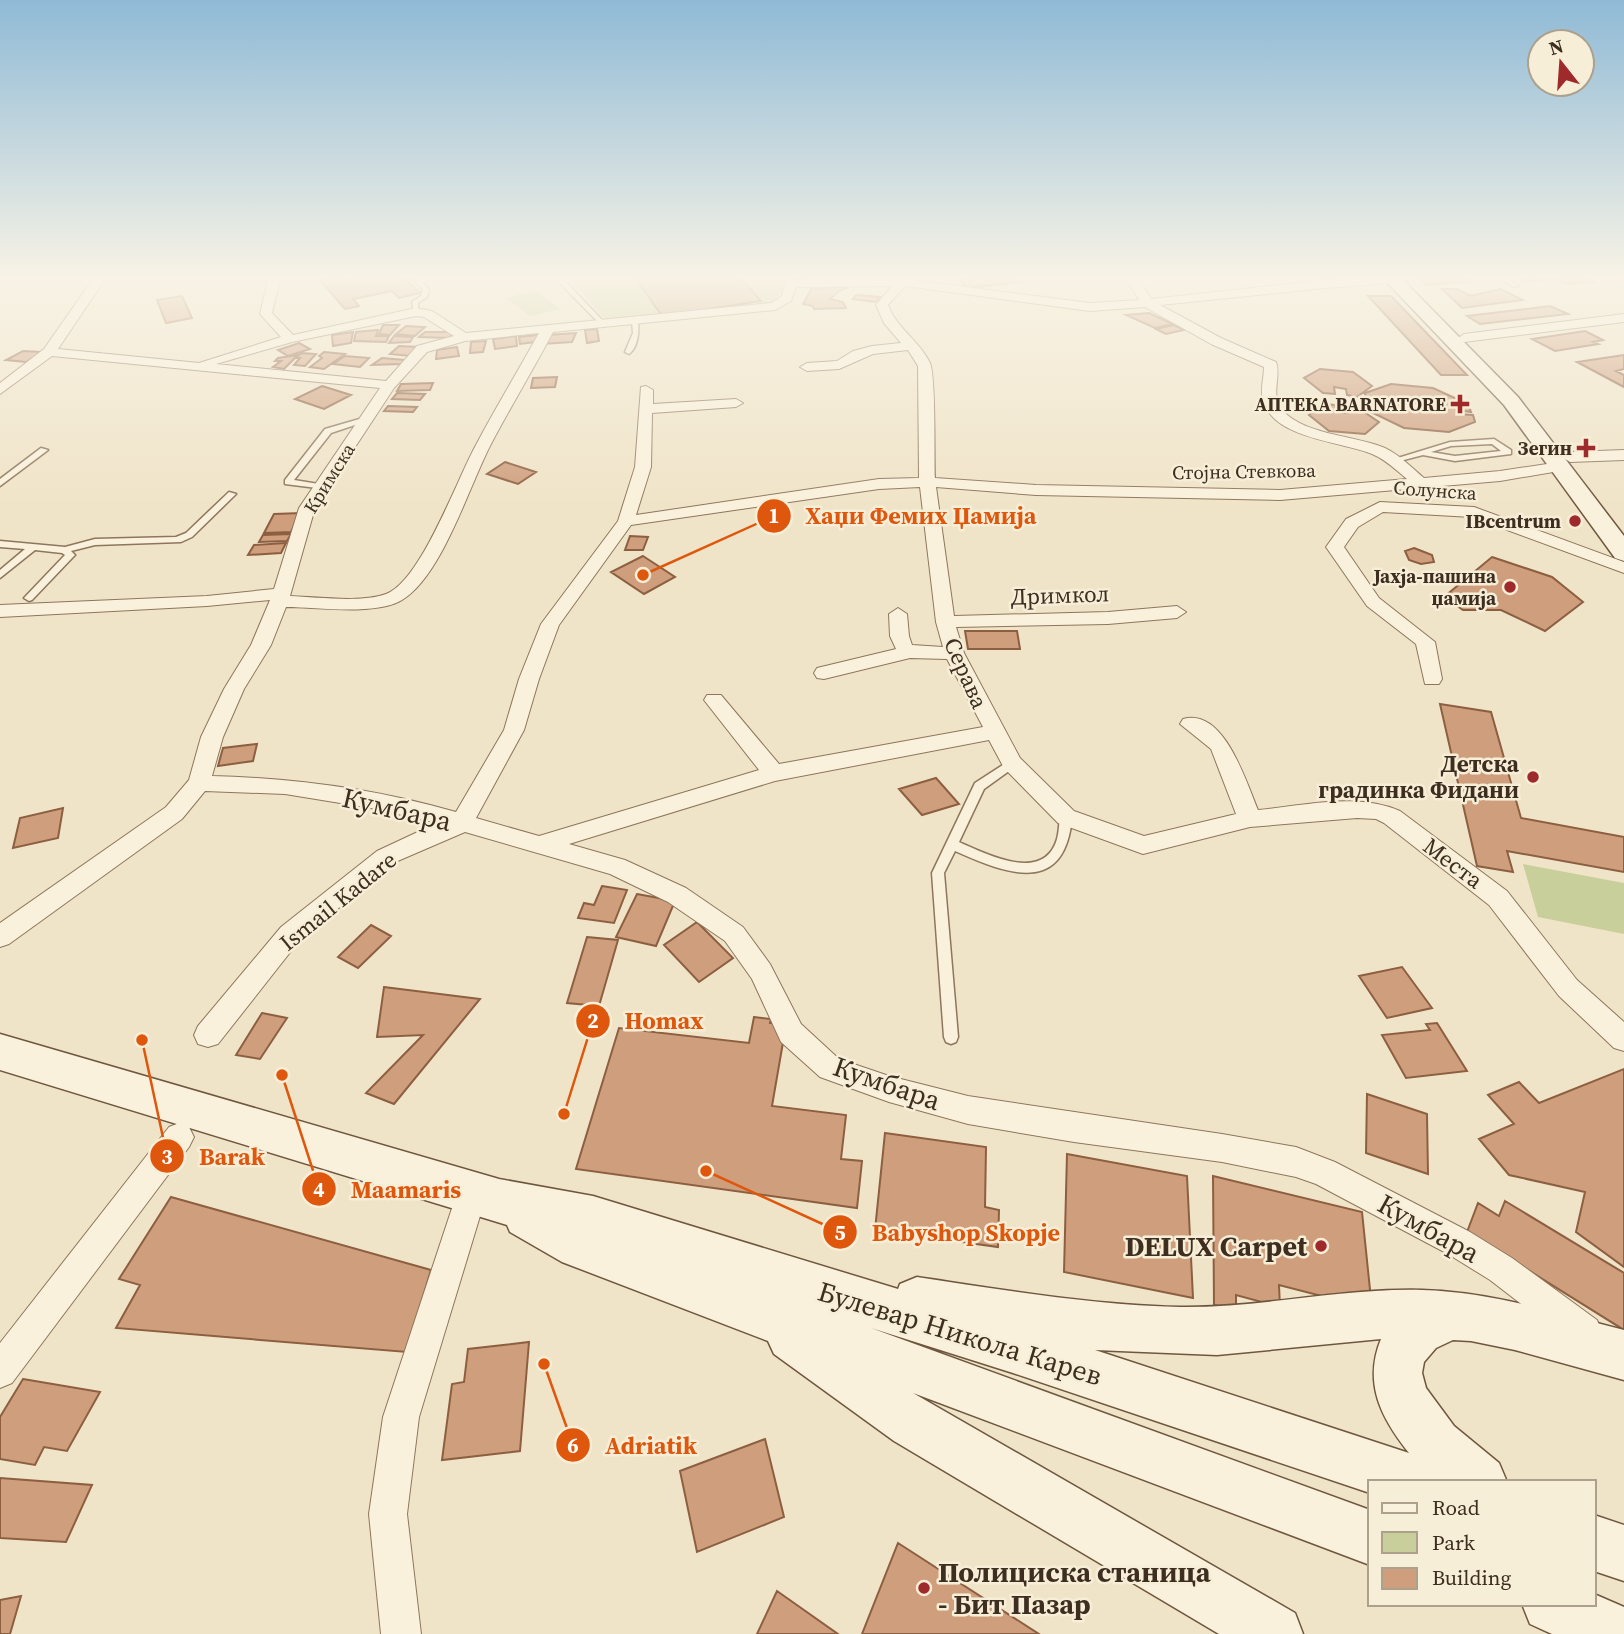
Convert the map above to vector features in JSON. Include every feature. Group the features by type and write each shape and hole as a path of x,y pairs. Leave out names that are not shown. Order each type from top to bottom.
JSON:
{"street":[{"path":"0,390 49,352"},
{"path":"51,352 389,385"},
{"path":"190,367 243,352"},
{"name":"Кримска","path":"0,937 174,813 199,783 212,737 234,689 261,645 307,508 389,385 419,352"},
{"path":"0,611 279,597 372,603 394,598 407,587 426,560 482,446 535,352"},
{"path":"807,367 839,365 864,352"},
{"name":"Серава","path":"915,352 925,366 928,482 945,622 954,653 1012,763 1066,817 1143,845 1224,823"},
{"path":"1242,352 1271,365 1270,396 1272,405 1281,418 1297,427 1379,451 1420,482"},
{"path":"1467,352 1624,526"},
{"path":"1478,352 1520,394 1624,553"},
{"path":"461,824 514,730 550,624 626,521 643,467 646,390"},
{"path":"646,409 736,403"},
{"path":"1565,462 1624,455"},
{"name":"Стојна Стевкова","path":"626,521 879,484 928,482 1036,490 1280,495 1500,477 1565,462"},
{"name":"Солунска","path":"1432,679 1425,642 1373,602 1335,548 1353,523 1371,512 1380,507 1474,512 1624,568"},
{"name":"Дримкол","path":"945,622 1108,618 1177,612"},
{"path":"898,614 900,643 910,652"},
{"path":"824,673 910,652 954,653"},
{"path":"714,700 774,773"},
{"path":"1190,724 1209,735 1220,746 1250,818"},
{"path":"537,845 774,773 994,732"},
{"name":"Кумбара","path":"199,783 285,786 370,800 437,815 617,867 677,895 734,934 761,972 792,1033 830,1069 968,1110 1074,1128 1222,1148 1296,1162 1389,1205 1491,1262 1618,1354"},
{"name":"Места","path":"1224,823 1250,818 1357,810 1379,811 1392,817 1498,898 1569,988 1624,1039"},
{"name":"Ismail Kadare","path":"208,1035 290,934 385,857 461,824"},
{"name":"Булевар Никола Карев","path":"0,1052 486,1197 593,1219 1007,1401 1368,1536"},
{"path":"0,1371 179,1137"},
{"path":"401,1634 388,1514 401,1417 486,1197"},
{"path":"762,1294 1005,1314 1127,1328 1216,1331 1366,1314 1451,1315 1487,1320 1618,1354"},
{"path":"762,1294 912,1423 1274,1634"},
{"name":"Булевар Никола Карев","path":"762,1294 1013,1348 1410,1480"},
{"path":"1451,1315 1422,1327 1403,1345 1396,1365 1397,1380 1405,1404 1420,1427 1450,1458 1478,1480"},
{"path":"1596,1544 1624,1553"},
{"path":"1555,1606 1619,1634"}],"lane":[{"path":"322,487 288,482 328,430 366,420"},
{"path":"1392,461 1450,444 1494,441 1508,452 1452,461 1440,460 1423,452"},
{"path":"0,483 44,450"},
{"path":"0,544 65,550 95,542 177,540 189,535 232,494"},
{"path":"0,575 33,547"},
{"path":"29,598 66,562 70,555 65,550"},
{"path":"951,1037 938,873 979,786 1012,763"},
{"path":"952,844 997,864 1031,869 1049,862 1062,845 1066,817"}],"green space":[{"path":"1523,864 1624,883 1624,934 1538,917"}],"building":[{"path":"21,352 43,352 26,362 6,360"},
{"path":"282,352 300,352 288,356"},
{"path":"324,352 345,354 324,369 310,367 322,358 319,356"},
{"path":"392,352 414,352 411,356 390,354"},
{"path":"437,352 458,352 459,356 436,359"},
{"path":"1420,352 1445,352 1467,375 1441,375"},
{"path":"302,353 316,354 305,366 294,365 300,358 295,358"},
{"path":"298,355 284,369 273,367 281,361 275,361 278,358"},
{"path":"1624,355 1624,369 1616,371 1624,375 1624,387 1577,362"},
{"path":"345,356 369,358 360,367 333,364"},
{"path":"382,358 406,360 402,364 372,365"},
{"path":"1320,369 1353,372 1372,386 1357,397 1347,395 1346,389 1334,387 1335,394 1323,393 1304,378"},
{"path":"557,377 555,387 531,388 533,378"},
{"path":"433,383 430,390 397,391 401,384"},
{"path":"1391,384 1433,388 1468,404 1471,412 1456,410 1457,414 1473,415 1475,422 1449,432 1404,428 1369,411 1367,403 1383,405 1382,402 1366,400 1365,393","holes":["1415,403 1432,407 1433,411 1417,412 1409,405"]},
{"path":"322,386 351,395 324,409 295,399"},
{"path":"397,393 425,394 420,400 392,399"},
{"path":"1323,404 1335,405 1337,412 1348,413 1346,406 1358,408 1379,422 1365,434 1329,431 1309,415"},
{"path":"388,406 417,407 413,412 384,411"},
{"path":"505,462 536,472 518,484 487,474"},
{"path":"301,513 291,532 264,533 274,514"},
{"path":"291,534 287,541 259,542 263,535"},
{"path":"630,536 648,537 643,550 625,550"},
{"path":"286,543 281,553 248,555 254,545"},
{"path":"1414,548 1432,555 1434,562 1421,564 1409,560 1405,551"},
{"path":"643,556 675,577 644,594 611,572"},
{"name":"Јахја-пашина џамија","path":"1492,557 1552,577 1583,602 1545,631 1501,610 1463,610 1444,597"},
{"path":"965,631 1017,631 1020,649 968,649"},
{"path":"1440,704 1491,712 1521,818 1624,837 1624,872 1507,851 1513,872 1477,866"},
{"path":"257,744 253,761 218,766 223,748"},
{"path":"936,778 959,804 922,815 899,789"},
{"path":"63,808 58,838 13,848 20,818"},
{"path":"602,886 627,890 614,923 578,918 584,903 594,905"},
{"path":"637,894 675,901 656,946 616,937"},
{"path":"697,922 733,958 699,982 664,945"},
{"path":"371,925 391,936 358,968 338,957"},
{"path":"587,937 618,940 599,1006 567,1003"},
{"path":"1402,967 1432,1008 1387,1018 1359,976"},
{"path":"384,987 480,999 394,1104 366,1093 423,1035 377,1037"},
{"path":"262,1013 287,1018 260,1059 236,1055"},
{"path":"754,1017 771,1019 770,1023 786,1025 772,1106 846,1115 841,1159 862,1161 857,1208 576,1169 619,1028 749,1043"},
{"path":"1437,1023 1467,1071 1406,1078 1382,1035 1430,1030 1426,1024"},
{"path":"1624,1069 1624,1267 1576,1232 1585,1192 1509,1175 1479,1139 1514,1124 1488,1095 1519,1082 1539,1103"},
{"path":"1367,1094 1427,1114 1428,1174 1366,1153"},
{"path":"885,1133 986,1147 985,1207 999,1210 998,1247 875,1230"},
{"path":"1067,1154 1187,1176 1193,1298 1064,1272"},
{"path":"1213,1176 1362,1212 1372,1309 1279,1285 1280,1307 1236,1295 1236,1310 1214,1305"},
{"path":"171,1197 431,1270 407,1352 116,1328 140,1285 119,1279"},
{"path":"1505,1201 1624,1273 1624,1330 1467,1232 1478,1203 1499,1216"},
{"path":"529,1342 520,1451 442,1460 452,1384 464,1382 468,1349"},
{"path":"23,1379 100,1392 67,1451 44,1447 35,1465 0,1459 0,1417"},
{"path":"765,1439 784,1517 697,1552 680,1471"},
{"path":"0,1478 92,1485 66,1542 0,1538"},
{"name":"Полициска станица - Бит Пазар","path":"898,1543 1039,1634 862,1634"},
{"path":"777,1591 838,1634 757,1634"},
{"path":"21,1596 10,1634 0,1634 0,1600"}],"place":[{"name":"АПТЕКА BARNATORE","path":"1460,404"},
{"name":"Зегин","path":"1586,448"},
{"name":"IBcentrum","path":"1575,521"},
{"name":"Хаџи Фемих Џамија","path":"643,575"},
{"name":"Јахја-пашина џамија","path":"1510,587"},
{"name":"Детска градинка Фидани","path":"1533,777"},
{"name":"Barak","path":"142,1040"},
{"name":"Maamaris","path":"282,1075"},
{"name":"Homax","path":"564,1114"},
{"name":"Babyshop Skopje","path":"706,1171"},
{"name":"DELUX Carpet","path":"1321,1246"},
{"name":"Adriatik","path":"544,1364"},
{"name":"Полициска станица - Бит Пазар","path":"924,1588"}]}
